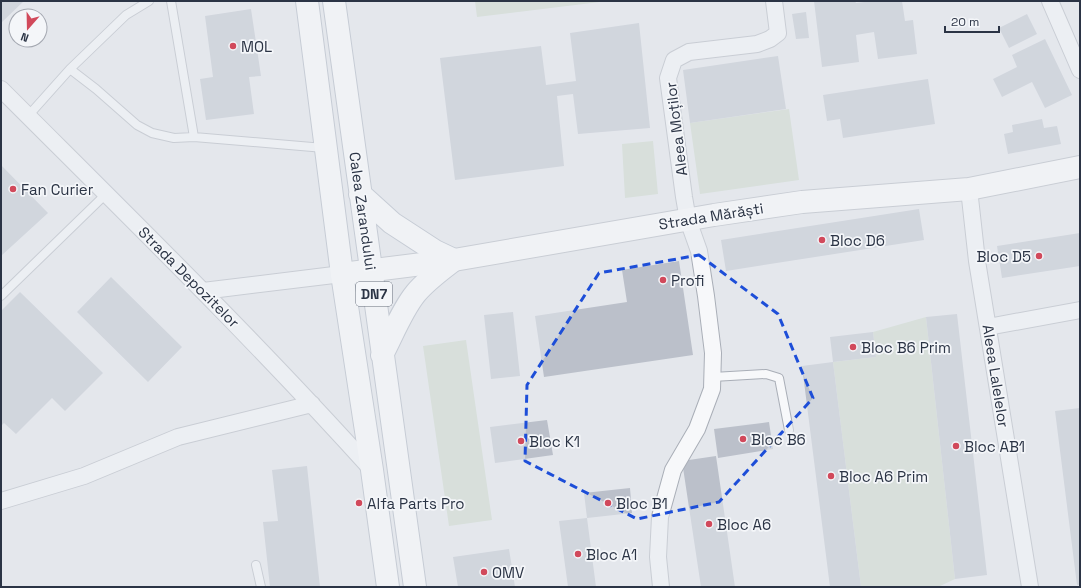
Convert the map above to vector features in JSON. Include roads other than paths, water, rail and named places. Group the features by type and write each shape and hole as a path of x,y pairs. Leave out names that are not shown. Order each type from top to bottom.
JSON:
{"main road":[{"name":"Calea Zarandului","path":"307,1 342,274 388,587"},
{"name":"Calea Zarandului","path":"334,1 415,587"},
{"name":"Strada Mărăști","path":"342,274 454,260 802,202 968,189 1080,167"},
{"path":"360,194 392,223 434,250 454,260 430,279 416,294 403,314 382,355"}],"street":[{"name":"Aleea Moților","path":"688,220 668,78 674,60 689,52 757,44 770,39 778,33 774,1"},
{"path":"1050,1 1080,70"},
{"name":"Strada Depozitelor","path":"1,89 203,291 312,404 372,470"},
{"name":"Aleea Lalelelor","path":"968,189 977,260 1030,587"},
{"path":"661,587 658,557 660,517 673,470 697,429 712,389 713,377 713,353 699,251 688,220"},
{"path":"203,291 342,274"},
{"path":"988,327 1080,310"},
{"path":"1,501 84,476 178,437 312,404"}],"lane":[{"path":"28,116 70,69 126,15 149,1"},
{"path":"171,1 194,137"},
{"path":"70,69 96,89 137,125 152,133 174,138 194,137 326,148"},
{"path":"1,296 106,194"},
{"path":"713,377 766,374 779,378 789,430"},
{"path":"256,565 261,587"}],"place":[{"name":"MOL","path":"233,46"},
{"name":"Fan Curier","path":"13,189"},
{"name":"Bloc D6","path":"822,240"},
{"name":"Bloc D5","path":"1039,256"},
{"name":"Profi","path":"663,280"},
{"name":"Bloc B6 Prim","path":"853,347"},
{"name":"Bloc B6","path":"743,439"},
{"name":"Bloc K1","path":"521,441"},
{"name":"Bloc AB1","path":"956,446"},
{"name":"Bloc A6 Prim","path":"831,476"},
{"name":"Alfa Parts Pro","path":"359,503"},
{"name":"Bloc B1","path":"608,503"},
{"name":"Bloc A6","path":"709,524"},
{"name":"Bloc A1","path":"578,554"},
{"name":"OMV","path":"484,572"}]}
